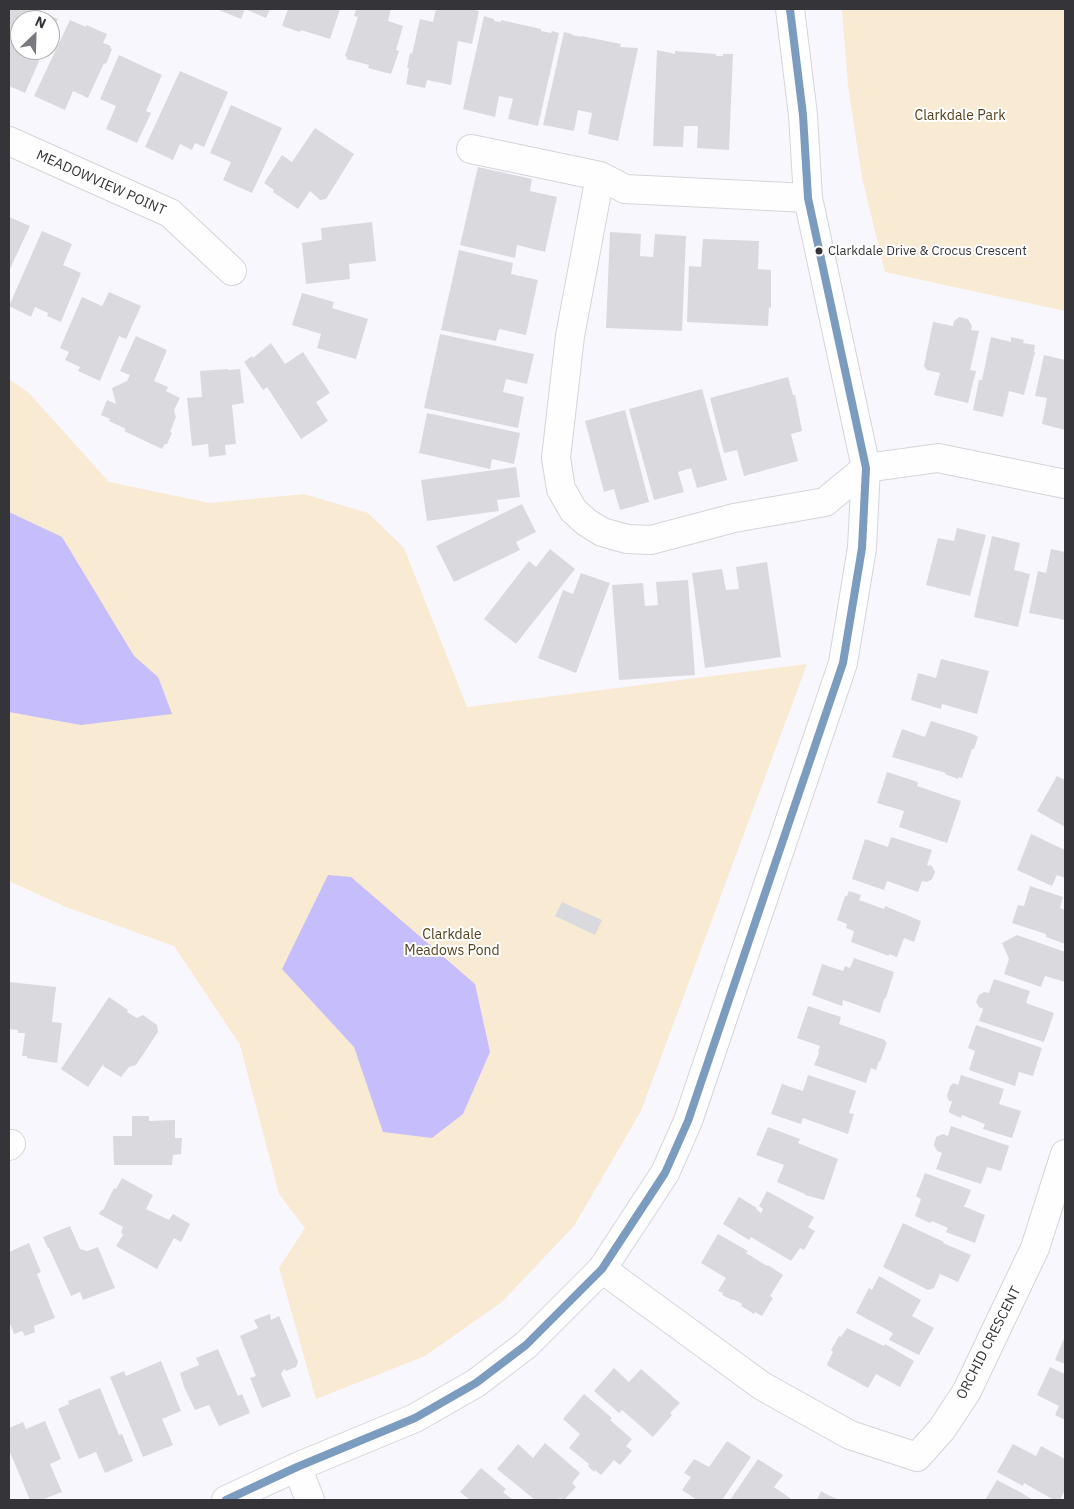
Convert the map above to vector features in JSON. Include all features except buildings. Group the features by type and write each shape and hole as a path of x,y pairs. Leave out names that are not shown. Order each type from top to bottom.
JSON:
{"street":[{"path":"226,1500 297,1467 415,1418 476,1382 526,1345 602,1269 665,1173 688,1121 843,663 862,548 866,468 808,198 803,115 790,9"},
{"name":"MEADOWVIEW POINT","path":"9,141 170,213 232,271"},
{"path":"471,149 600,176 626,189 808,198"},
{"path":"600,176 570,336 556,458 561,489 572,510 602,532 627,539 651,540 734,518 825,502 866,468 938,458 1065,484"},
{"name":"ORCHID CRESCENT","path":"602,1269 762,1386 850,1435 917,1457 942,1429 967,1391 1035,1248 1065,1154"},
{"path":"297,1467 310,1500"}],"green space":[{"name":"Clarkdale Park","path":"842,9 1065,9 1065,311 885,272 862,178 848,86"},
{"name":"Clarkdale Meadows Pond","path":"9,379 29,393 109,482 210,503 304,494 368,513 404,548 467,707 807,664 641,1111 574,1226 502,1302 425,1356 316,1399 279,1268 305,1228 279,1194 240,1045 174,946 66,907 9,881"}],"shaded area":[{"path":"9,512 62,537 134,656 158,677 172,714 81,725 9,712"},
{"path":"328,875 351,877 475,984 490,1052 463,1114 432,1138 383,1132 354,1047 282,969"}],"transit line":[{"path":"226,1500 297,1467 415,1418 476,1383 526,1345 602,1269 665,1173 688,1121 843,663 862,548 866,468 808,198 803,115 790,9"}],"place":[{"name":"Clarkdale Drive & Crocus Crescent","path":"819,251"}]}
